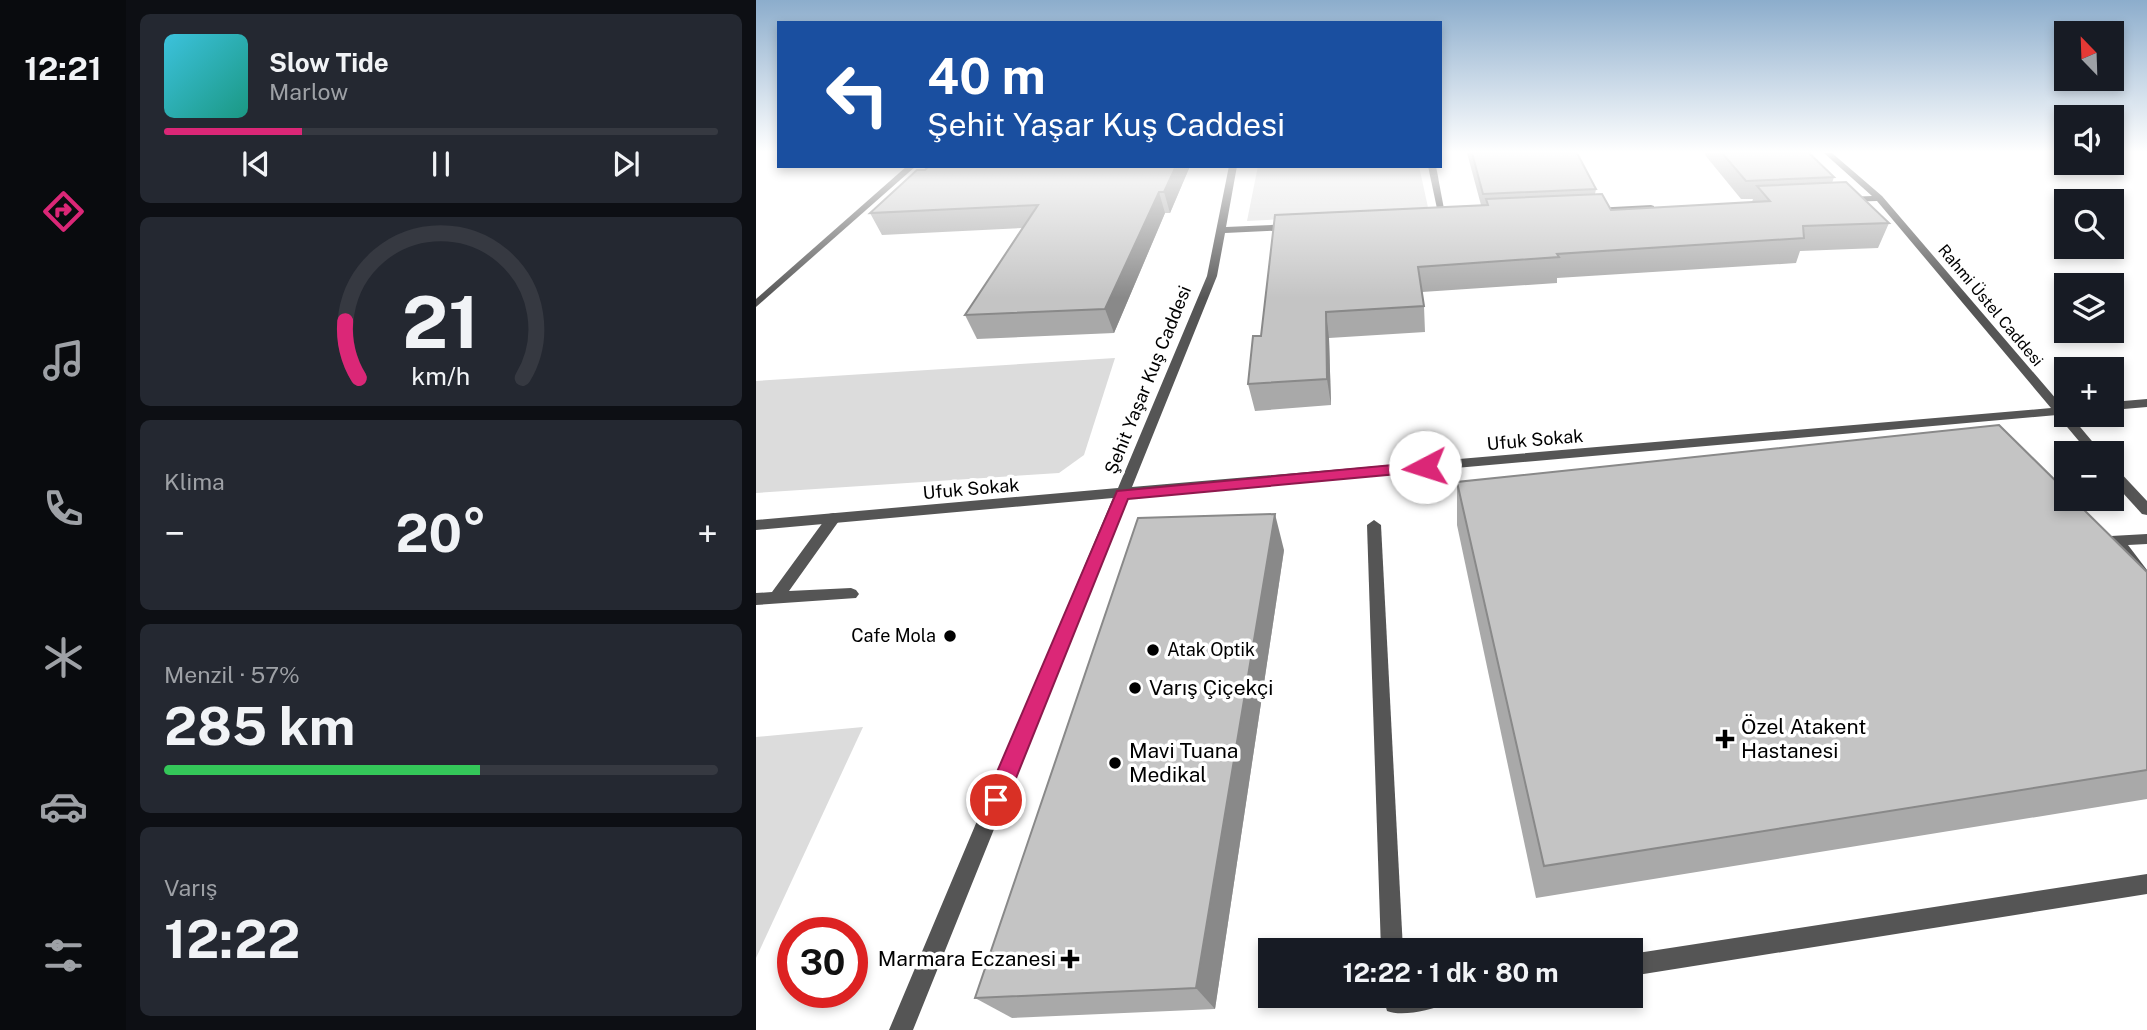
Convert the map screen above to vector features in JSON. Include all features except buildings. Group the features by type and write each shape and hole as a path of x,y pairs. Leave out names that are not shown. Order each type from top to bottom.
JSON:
{"street":[{"path":"756,304 872,201"},
{"name":"Şehit Yaşar Kuş Caddesi","path":"901,1030 1212,276 1227,201"},
{"path":"1439,201 1443,218"},
{"name":"Rahmi Üstel Caddesi","path":"1883,201 2054,402"},
{"path":"1580,212 1661,208"},
{"path":"1430,219 1457,217"},
{"path":"1222,230 1305,226"},
{"path":"2124,405 2147,402"},
{"name":"Ufuk Sokak","path":"756,525 2054,412"},
{"name":"Rahmi Üstel Caddesi","path":"2075,427 2086,441"},
{"path":"2124,485 2147,510"},
{"path":"776,598 834,518"},
{"path":"1374,525 1391,938"},
{"path":"2147,539 2116,540 2147,581"},
{"path":"756,599 850,594"},
{"path":"1643,963 2147,884"}],"shaded area":[{"path":"1251,201 1427,201 1429,212 1247,221"},
{"path":"1115,358 1084,455 1059,473 756,493 756,381"},
{"path":"863,727 756,958 756,737"}],"place":[{"name":"Cafe Mola","path":"950,636"},
{"name":"Atak Optik","path":"1153,650"},
{"name":"Varış Çiçekçi","path":"1135,688"},
{"name":"Özel Atakent Hastanesi","path":"1725,739"},
{"name":"Mavi Tuana Medikal","path":"1115,763"},
{"name":"Marmara Eczanesi","path":"1070,959"}],"route":[{"path":"996,800 1122,494 1425,467"}]}
